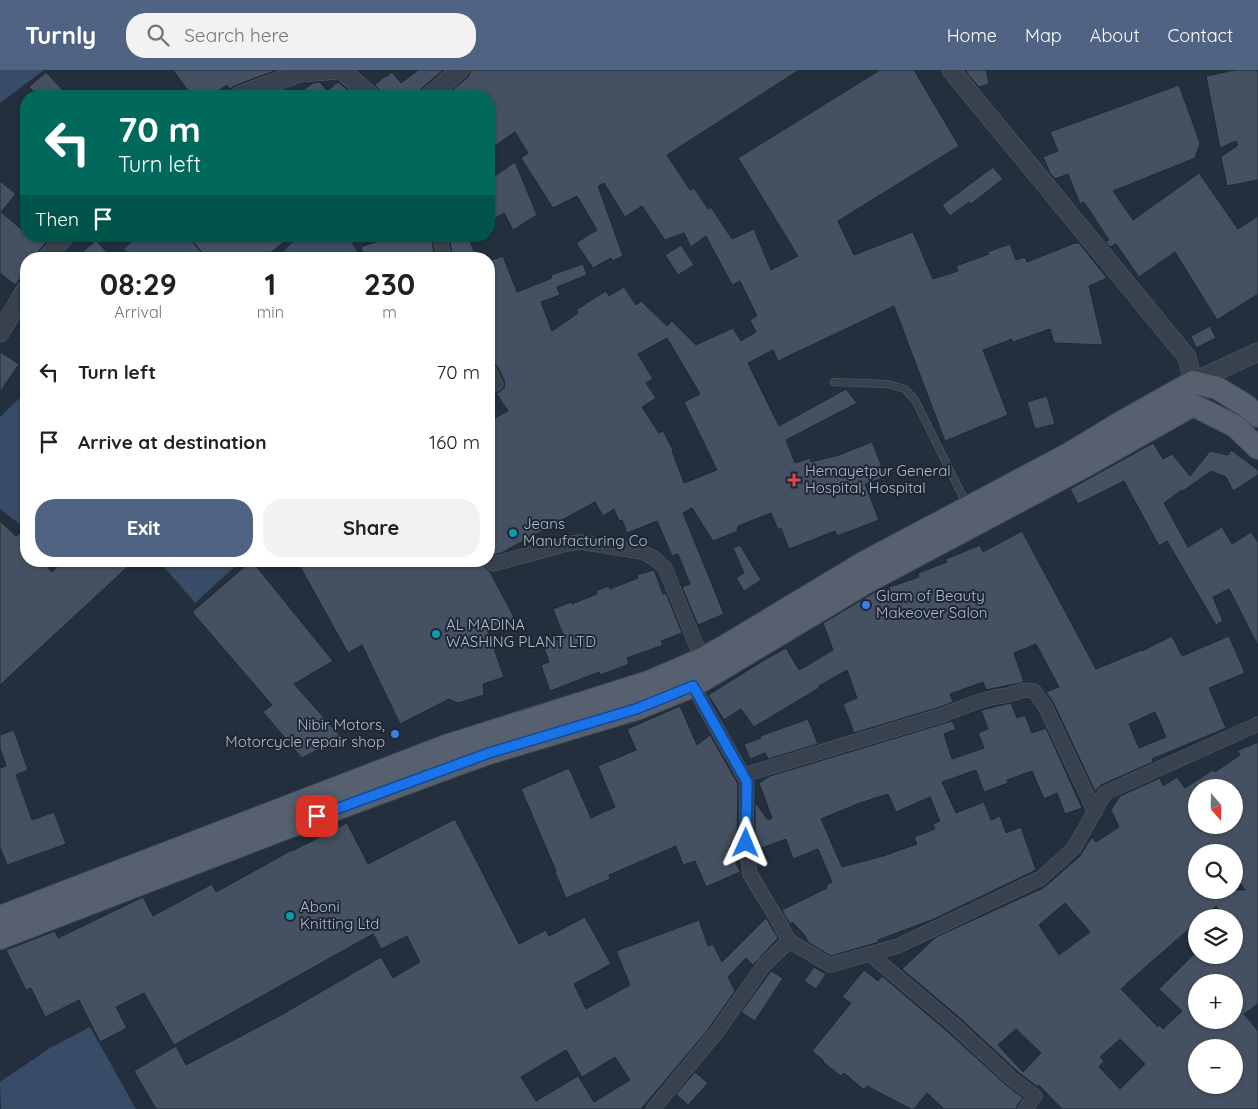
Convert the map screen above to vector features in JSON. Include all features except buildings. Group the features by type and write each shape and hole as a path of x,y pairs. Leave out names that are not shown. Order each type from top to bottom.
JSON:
{"main road":[{"path":"0,938 317,816 450,756 489,753 636,709 693,686 865,583 1085,466 1193,405 1207,378"},
{"path":"1207,378 1217,388 1246,405 1258,416"},
{"path":"0,916 450,756 650,682 702,659 727,646 865,562 1069,454 1120,423 1207,378"},
{"path":"1193,405 1235,426 1258,448"}],"street":[{"path":"254,90 300,73 339,70 364,90"},
{"path":"437,90 460,70"},
{"path":"951,70 1187,357 1207,378 1258,352"},
{"path":"52,252 60,242"},
{"path":"0,333 20,299"},
{"path":"495,563 580,542 642,552 654,558 665,568 702,659"},
{"path":"693,686 747,782 746,843 750,874 789,941 830,965 898,946 1041,878 1074,848 1105,793 1258,724"},
{"path":"744,776 1023,689 1034,691 1045,706 1094,812"},
{"path":"652,1109 716,1034 764,965 789,941"},
{"path":"870,954 954,1025 1012,1079 1035,1096 1025,1109"}],"lane":[{"path":"834,382 888,384 905,389 915,400 968,508"}],"water":[{"path":"0,70 44,70 0,103"},
{"path":"132,242 192,242 200,252 127,252 124,249"},
{"path":"293,242 351,242 357,252 283,252"},
{"path":"20,398 20,524 0,509 0,417"},
{"path":"164,567 234,567 195,603"},
{"path":"90,1027 136,1109 1,1109 0,1082 50,1048"}],"place":[{"name":"Hemayetpur General Hospital, Hospital","path":"794,480"},
{"name":"Jeans Manufacturing Co","path":"513,533"},
{"name":"Glam of Beauty Makeover Salon","path":"866,605"},
{"name":"AL MADINA WASHING PLANT LTD","path":"436,634"},
{"name":"Nibir Motors, Motorcycle repair shop","path":"395,734"},
{"name":"Aboni Knitting Ltd","path":"290,916"}],"route":[{"path":"317,816 489,753 636,709 693,686 747,782 746,843"}]}
